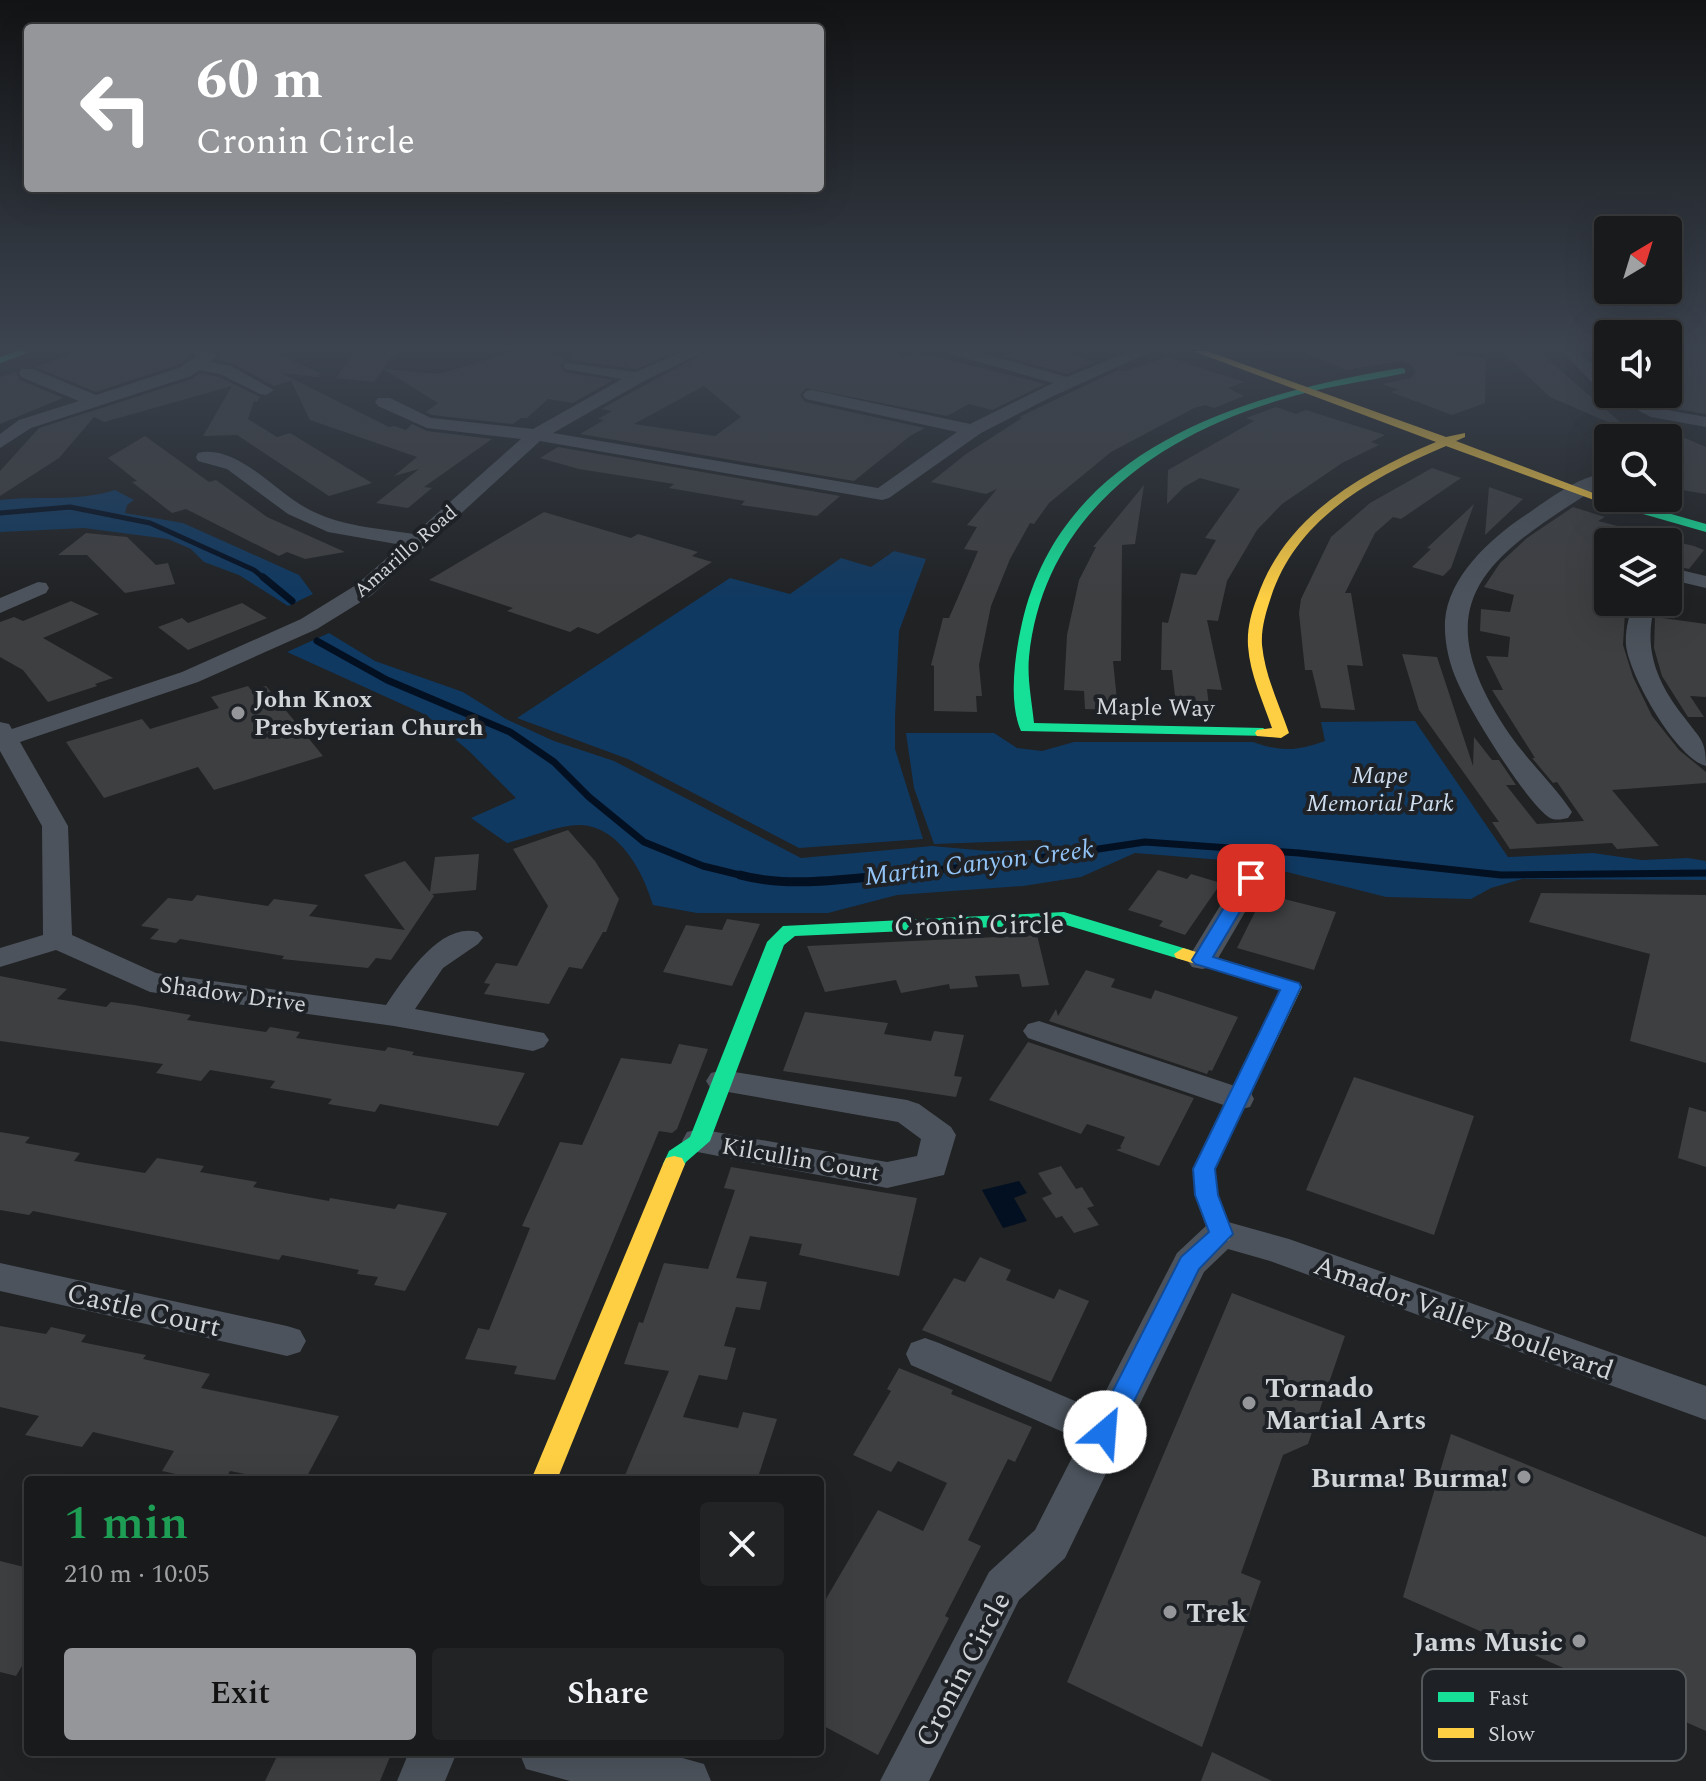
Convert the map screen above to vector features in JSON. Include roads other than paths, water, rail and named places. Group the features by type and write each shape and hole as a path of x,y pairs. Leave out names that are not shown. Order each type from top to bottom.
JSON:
{"street":[{"path":"528,434 882,494 919,463 965,434"},
{"name":"Maple Way","path":"1187,434 1112,483 1083,511 1058,545 1039,581 1022,658 1027,728 1281,733 1255,645 1259,601 1277,558 1323,508 1378,474 1443,442"},
{"path":"1422,434 1593,487"},
{"name":"Amarillo Road","path":"2,736 190,677 250,653 309,624 364,590 536,435"},
{"path":"1443,442 1461,435 1706,528"},
{"path":"205,457 234,465 295,510 335,528 418,541"},
{"path":"1559,812 1516,763 1475,700 1456,635 1463,593 1492,553 1528,522 1593,487"},
{"path":"1682,508 1706,514"},
{"path":"1682,576 1706,582"},
{"path":"0,606 38,588"},
{"path":"1638,616 1641,669 1676,726 1706,758"},
{"path":"0,958 58,940 55,826 2,736"},
{"path":"1202,960 1251,878"},
{"name":"Cronin Circle","path":"546,1476 677,1157 699,1141 776,942 790,930 1064,918 1292,987 1204,1169 1206,1195 1221,1234 1190,1263 1050,1544 1004,1586 904,1781"},
{"path":"394,1016 433,961 468,938"},
{"name":"Shadow Drive","path":"58,940 150,982 394,1016 533,1040"},
{"path":"1039,1031 1238,1099"},
{"name":"Kilcullin Court","path":"699,1141 887,1175 932,1166 939,1135 907,1112 722,1081"},
{"name":"Amador Valley Boulevard","path":"1221,1234 1276,1249 1706,1403"},
{"name":"Castle Court","path":"0,1277 287,1341"},
{"path":"925,1354 1105,1432"},
{"path":"421,1781 431,1756"},
{"path":"563,1756 687,1781"}],"waterway":[{"name":"Martin Canyon Creek","path":"0,513 70,507 150,523 254,570 265,579"},
{"name":"Martin Canyon Creek","path":"263,577 292,601"},
{"name":"Martin Canyon Creek","path":"317,641 387,680 510,732 554,762 589,797 644,842 703,866 748,877"},
{"name":"Martin Canyon Creek","path":"866,877 1005,863 1145,842 1299,853 1501,875 1706,873"},
{"name":"Martin Canyon Creek","path":"740,875 796,882 891,875"}],"place":[{"name":"John Knox Presbyterian Church","path":"238,713"},
{"name":"Tornado Martial Arts","path":"1249,1403"},
{"name":"Burma! Burma!","path":"1524,1477"},
{"name":"Trek","path":"1170,1612"},
{"name":"Jams Music","path":"1579,1641"}],"park label":[{"name":"Mape Memorial Park","path":"1380,789"}]}
